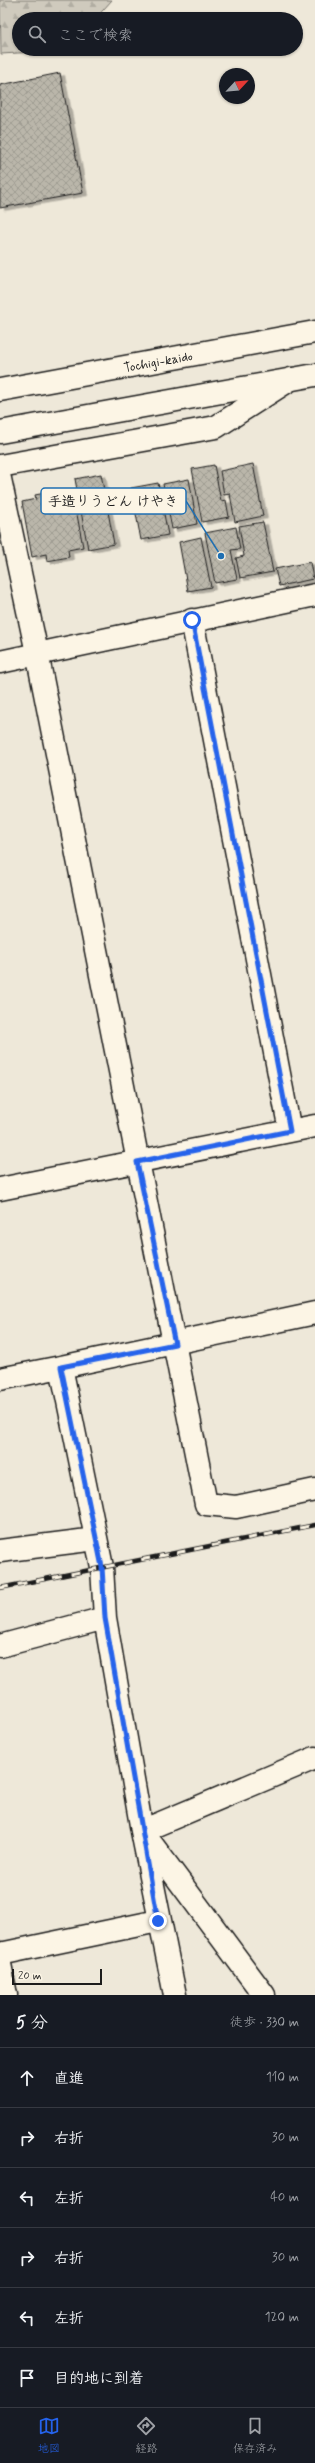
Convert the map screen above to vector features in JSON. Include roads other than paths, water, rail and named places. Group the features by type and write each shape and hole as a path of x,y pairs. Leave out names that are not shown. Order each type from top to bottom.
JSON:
{"street":[{"name":"Tochigi-kaido","path":"0,390 315,332"},
{"path":"0,432 315,375"},
{"path":"0,466 216,427 292,378"},
{"path":"0,480 37,653 206,1504 236,1507 315,1490"},
{"path":"0,662 315,595"},
{"path":"192,620 290,1131"},
{"path":"0,1189 315,1126"},
{"path":"0,1379 175,1344 315,1313"},
{"path":"61,1367 102,1567 105,1618 158,1921 174,1995"},
{"path":"0,1551 96,1539"},
{"path":"0,1646 105,1618"},
{"path":"142,1831 315,1758"},
{"path":"142,1831 264,1995"},
{"path":"0,1954 158,1921"},
{"path":"0,1964 6,1995"}],"railway":[{"path":"0,1588 315,1525"}],"place":[{"name":"手造りうどん けやき","path":"221,556"}]}
